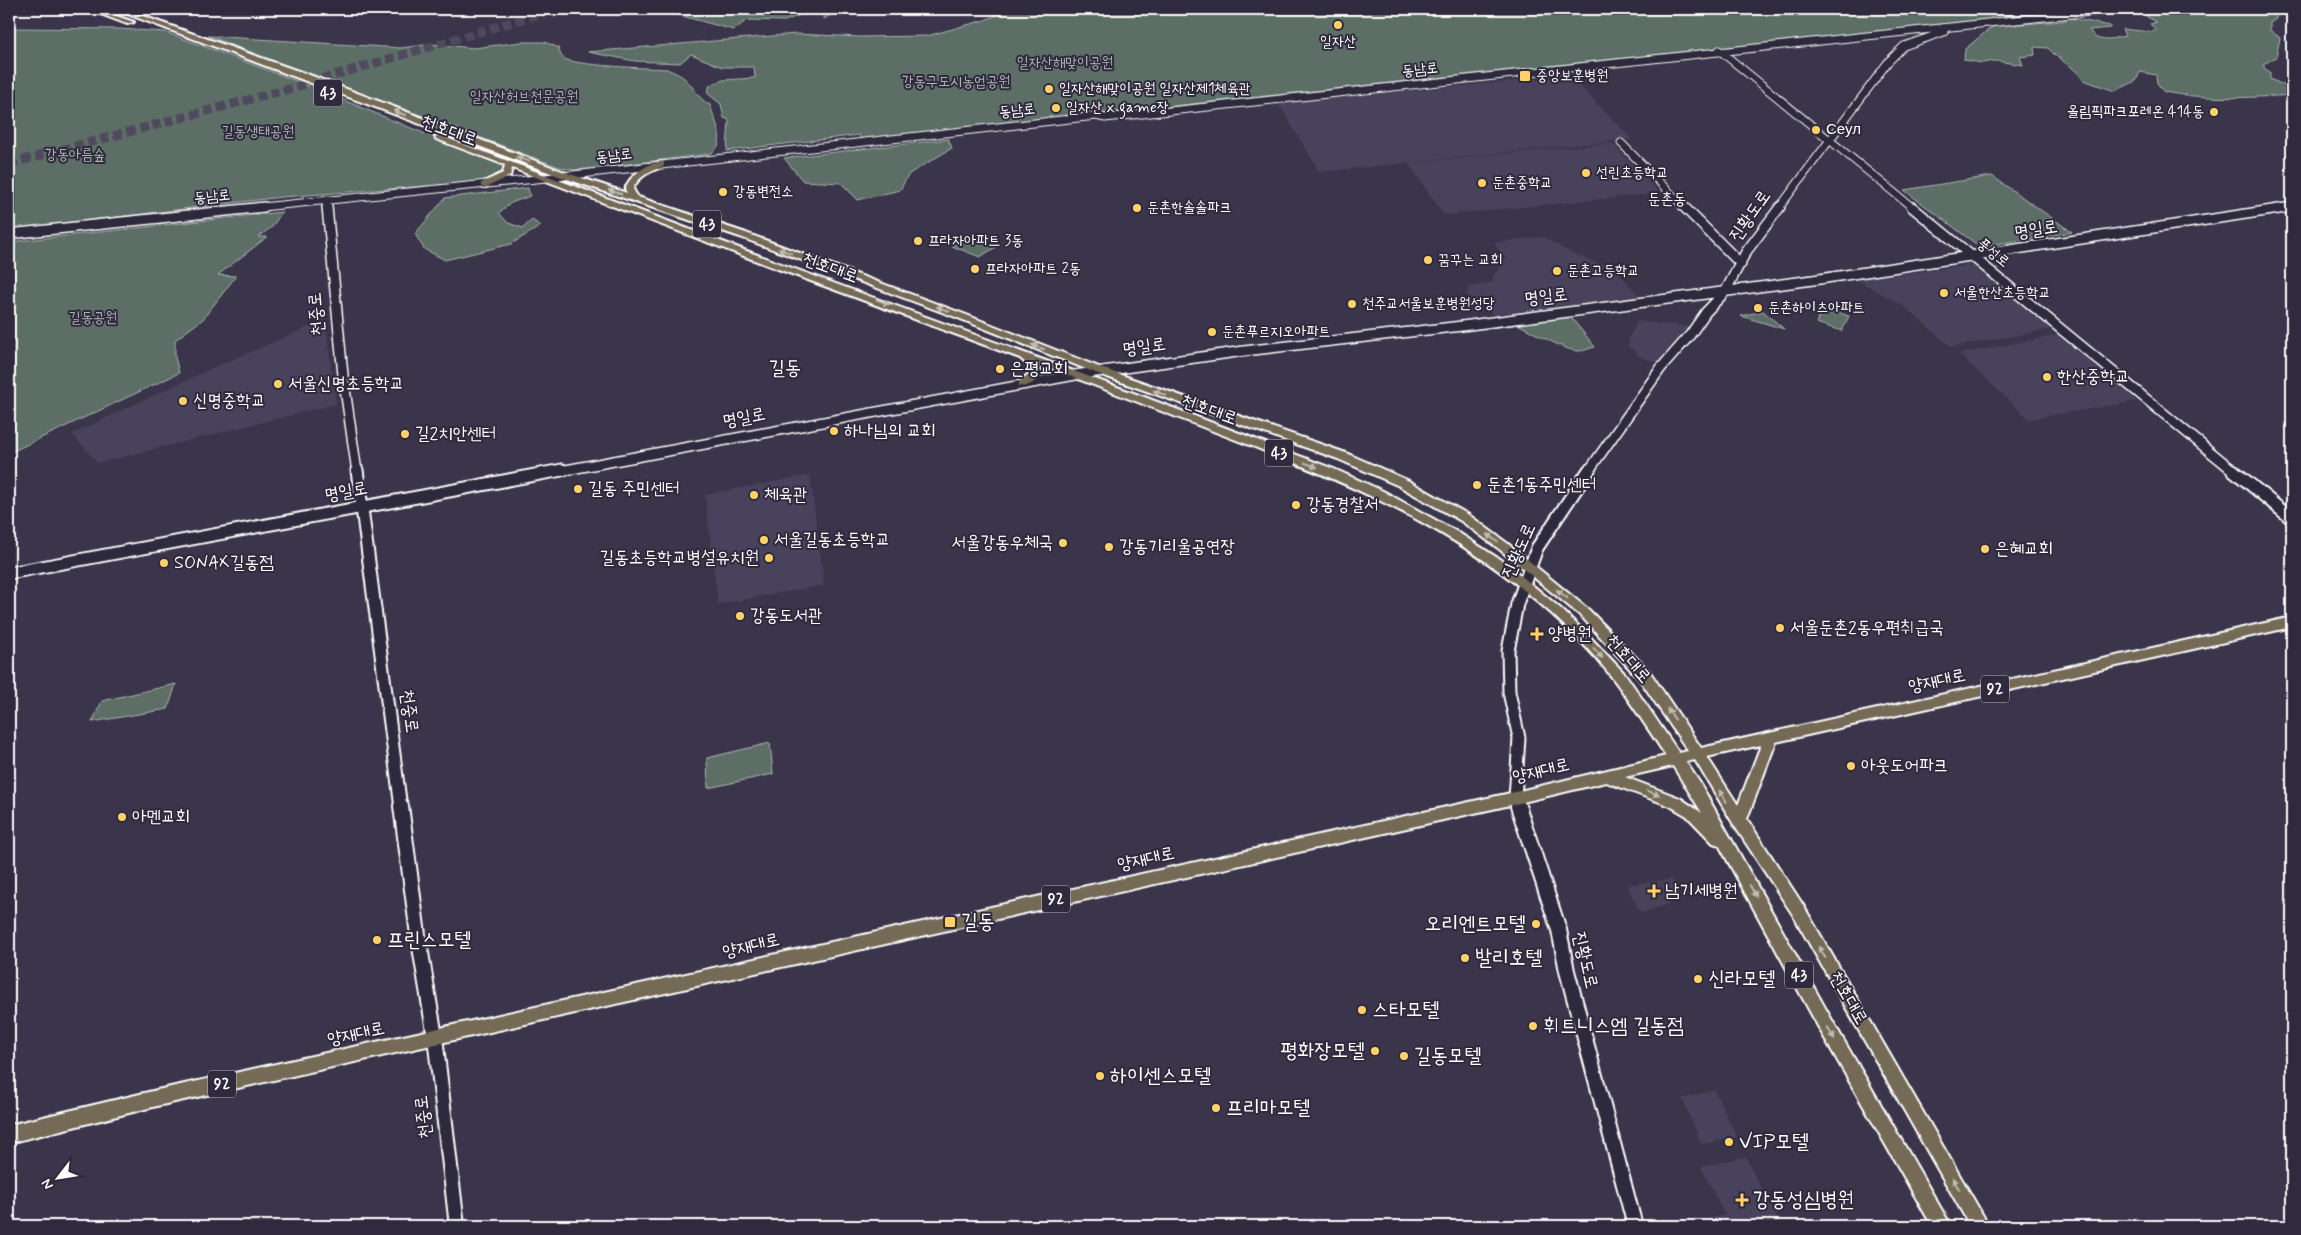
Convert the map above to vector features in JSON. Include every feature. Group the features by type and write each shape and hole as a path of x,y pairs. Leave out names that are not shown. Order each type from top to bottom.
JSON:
{"main road":[{"name":"천호대로","path":"90,9 276,73 509,164 1075,375 1353,482 1455,536 1524,584 1585,639 1621,679 1695,787 1826,1025 1942,1226"},
{"name":"천호대로","path":"117,9 312,79 567,176 743,235 960,316 1100,371 1342,456 1402,483 1465,518 1586,613 1645,676 1698,754 1739,821 1798,910 1980,1226"},
{"name":"동남로","path":"9,234 567,176 1096,116 1105,118 1410,86 1720,50 2118,9"},
{"name":"진황도로","path":"1635,1226 1567,971 1560,930 1515,798 1519,738 1509,692 1508,651 1517,604 1541,542 1661,368 1690,335 1706,312 1725,292 1746,252 1829,138 1888,62 1904,46 1959,26"},
{"name":"풍성로","path":"1720,50 2292,519"},
{"path":"1819,131 1837,130"},
{"path":"1621,143 1717,242 1741,264"},
{"path":"484,185 507,174 509,164"},
{"path":"635,199 629,189 631,183 642,172 661,164"},
{"path":"328,213 355,197"},
{"name":"천중로","path":"326,200 343,375 418,935 435,1037 457,1226"},
{"name":"명일로","path":"9,573 1075,375 1244,351 1462,326 1725,292 1974,257 2292,207"},
{"path":"1717,242 1735,251 1746,252"},
{"path":"1023,356 1034,365 1036,372 1036,375 1023,384"},
{"name":"양재대로","path":"9,1134 157,1098 1515,798 1698,754 2292,622"},
{"path":"1739,821 1772,738"},
{"path":"1607,776 1675,802 1692,812 1737,861"}],"shaded area":[{"name":"중앙보훈병원","path":"1570,76 1632,139 1320,172 1278,103"},
{"path":"1612,143 1660,193 1444,215 1408,163"},
{"name":"둔촌고등학교","path":"1543,237 1575,255 1600,264 1611,264 1642,299 1497,316 1467,298 1468,287 1496,282 1492,278 1506,258 1494,243"},
{"name":"서울한산초등학교","path":"1974,265 2051,329 1951,347 1905,307 1856,279"},
{"path":"325,320 336,404 98,463 72,434 208,370"},
{"path":"1637,321 1688,327 1657,363 1639,356 1628,346 1629,338"},
{"name":"한산중학교","path":"2058,335 2137,401 2029,419 1959,354"},
{"name":"서울길동초등학교","path":"810,475 824,585 718,604 705,495"},
{"name":"남기세병원","path":"1672,879 1681,900 1641,913 1628,885"},
{"path":"1714,1090 1737,1137 1702,1144 1682,1099"},
{"name":"강동성심병원","path":"1746,1157 1781,1226 1711,1226 1708,1219 1725,1215 1701,1167"}],"green space":[{"path":"656,9 840,9 824,19 821,12 802,14 785,21 747,20 734,30"},
{"name":"일자산해맞이공원","path":"1011,9 2006,9 2017,12 2005,16 2008,18 861,139 859,135 727,151 729,120 724,118 721,104 707,93 710,85 723,80 755,78 754,67 722,67 691,54 680,63 635,61 588,52 796,34 860,37 927,36 985,20"},
{"path":"2145,9 2272,9 2270,11 2276,13 2276,19 2270,23 2270,30 2280,38 2276,57 2264,64 2264,68 2270,72 2270,79 2292,89 2291,95 2228,98 2180,95 2164,92 2157,83 2156,75 2140,72 2136,81 2115,91 2083,80 2076,71 2048,48 2034,47 2035,55 2020,57 2023,65 1996,61 1982,63 1964,60 1965,49 1993,26 2062,21 2070,18 2110,26 2110,28 2089,30 2096,38 2105,40 2125,36 2122,29 2151,32 2156,30 2150,24 2157,22 2147,17"},
{"path":"9,28 119,29 165,32 302,83 498,164 506,170 498,178 478,182 282,197 9,230"},
{"name":"일자산허브천문공원","path":"208,36 401,48 431,44 474,48 521,42 545,42 559,48 562,57 570,61 596,65 667,69 681,76 701,99 710,105 719,132 718,145 709,154 573,170 559,167"},
{"path":"948,139 952,148 909,174 900,190 858,200 841,183 803,181 784,158"},
{"path":"1992,176 2072,232 1983,246 1976,244 1904,190"},
{"path":"528,188 530,196 511,203 499,213 508,223 523,228 532,220 541,226 511,244 445,260 424,249 415,234 445,198"},
{"name":"길동공원","path":"282,212 272,227 258,237 267,237 218,275 236,276 203,319 175,340 175,357 179,373 9,453 9,242"},
{"path":"967,237 996,247 980,257 952,246"},
{"path":"1823,308 1849,316 1842,331 1816,323"},
{"path":"1763,311 1784,329 1741,316"},
{"path":"1570,316 1595,347 1581,351 1566,348 1516,323"},
{"path":"176,684 168,709 92,722 102,701"},
{"path":"770,743 773,774 708,788 707,758"}],"tunnel":[{"path":"9,164 285,90 556,9"}],"place":[{"name":"일자산","path":"1338,25"},
{"name":"중앙보훈병원","path":"1525,76"},
{"name":"일자산해맞이공원 일자산제1체육관","path":"1049,89"},
{"name":"일자산 x game장","path":"1056,108"},
{"name":"올림픽파크포레온 414동","path":"2214,112"},
{"name":"Сеул","path":"1816,130"},
{"name":"선린초등학교","path":"1586,173"},
{"name":"둔촌중학교","path":"1482,183"},
{"name":"강동변전소","path":"723,192"},
{"name":"둔촌한솔솔파크","path":"1137,208"},
{"name":"프라자아파트 3동","path":"918,241"},
{"name":"꿈꾸는 교회","path":"1428,260"},
{"name":"프라자아파트 2동","path":"975,269"},
{"name":"둔촌고등학교","path":"1557,271"},
{"name":"서울한산초등학교","path":"1944,293"},
{"name":"천주교서울보훈병원성당","path":"1352,304"},
{"name":"둔촌하이츠아파트","path":"1758,308"},
{"name":"둔촌푸르지오아파트","path":"1212,332"},
{"name":"은평교회","path":"1000,369"},
{"name":"한산중학교","path":"2047,377"},
{"name":"서울신명초등학교","path":"278,384"},
{"name":"신명중학교","path":"183,401"},
{"name":"하나님의 교회","path":"834,431"},
{"name":"길2치안센터","path":"405,434"},
{"name":"둔촌1동주민센터","path":"1477,485"},
{"name":"길동 주민센터","path":"578,489"},
{"name":"체육관","path":"754,495"},
{"name":"강동경찰서","path":"1296,505"},
{"name":"서울길동초등학교","path":"764,540"},
{"name":"서울강동우체국","path":"1063,543"},
{"name":"강동기리울공연장","path":"1109,547"},
{"name":"은혜교회","path":"1985,549"},
{"name":"길동초등학교병설유치원","path":"769,558"},
{"name":"SONAX길동점","path":"164,563"},
{"name":"강동도서관","path":"740,616"},
{"name":"서울둔촌2동우편취급국","path":"1780,628"},
{"name":"양병원","path":"1537,634"},
{"name":"아웃도어파크","path":"1851,766"},
{"name":"아멘교회","path":"122,817"},
{"name":"남기세병원","path":"1654,891"},
{"name":"길동","path":"950,922"},
{"name":"오리엔트모텔","path":"1536,924"},
{"name":"프린스모텔","path":"377,940"},
{"name":"발리호텔","path":"1465,958"},
{"name":"신라모텔","path":"1698,979"},
{"name":"스타모텔","path":"1362,1010"},
{"name":"휘트니스엠 길동점","path":"1533,1026"},
{"name":"평화장모텔","path":"1375,1051"},
{"name":"길동모텔","path":"1404,1056"},
{"name":"하이센스모텔","path":"1100,1076"},
{"name":"프리마모텔","path":"1216,1108"},
{"name":"VIP모텔","path":"1729,1142"},
{"name":"강동성심병원","path":"1742,1200"}],"district":[{"name":"둔촌동","path":"1667,199"},
{"name":"길동","path":"785,368"}],"park label":[{"name":"강동구도시농업공원","path":"956,82"},
{"name":"길동생태공원","path":"258,132"},
{"name":"강동아름숲","path":"75,155"}]}
